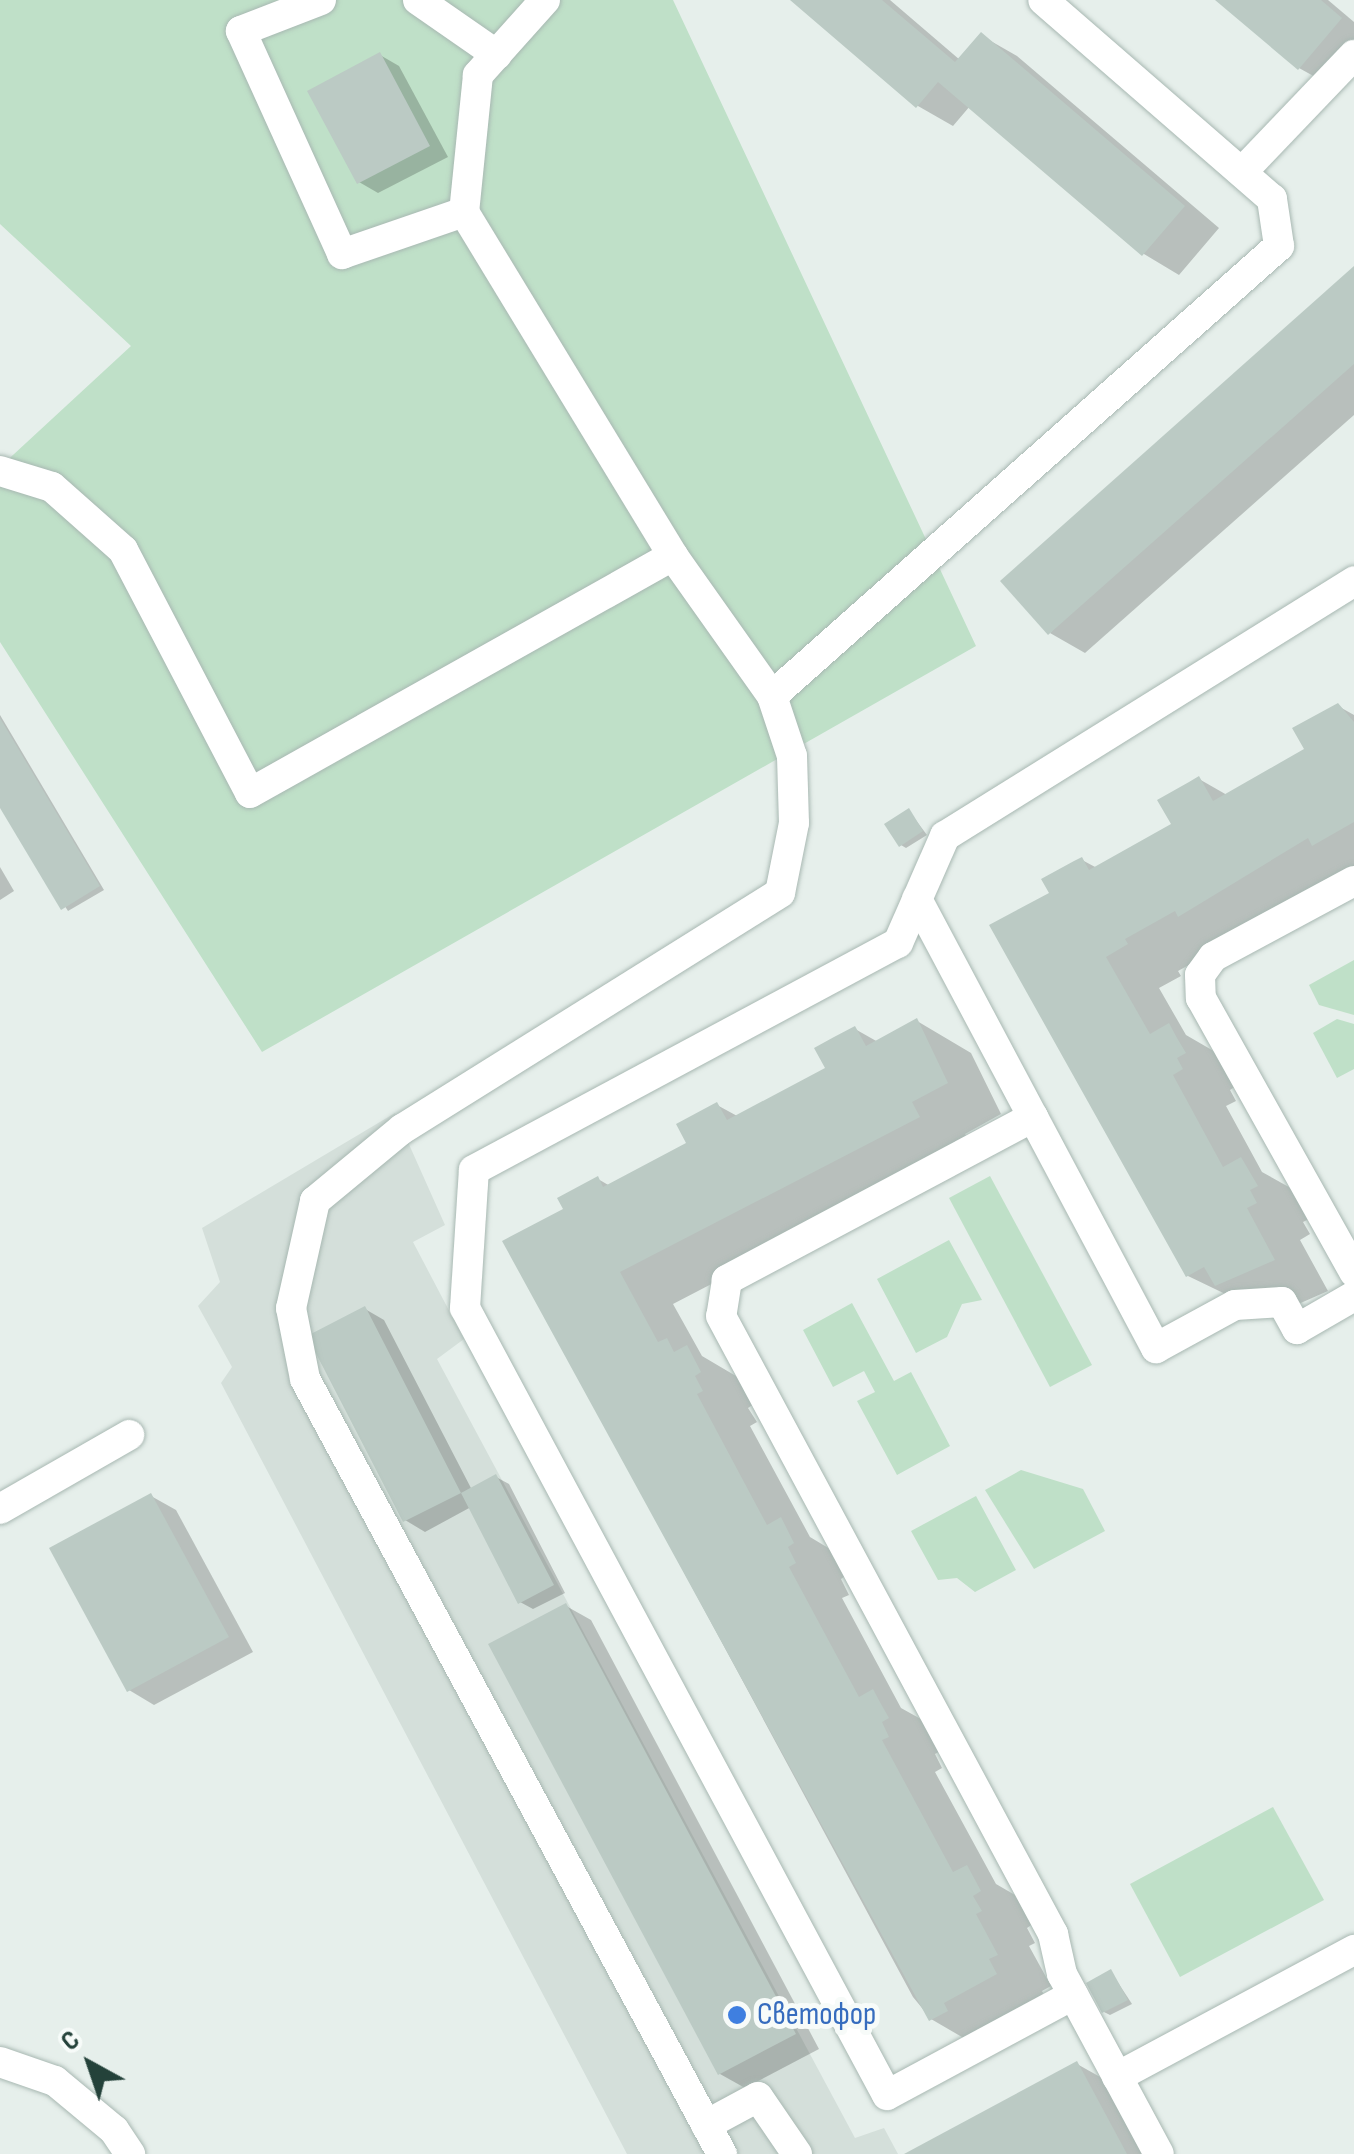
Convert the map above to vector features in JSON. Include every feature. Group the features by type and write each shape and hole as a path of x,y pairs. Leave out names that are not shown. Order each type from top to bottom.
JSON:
{"street":[{"path":"322,0 240,31 342,254 464,212"},
{"path":"418,0 498,55"},
{"path":"545,0 478,74 464,212 673,556 772,696 792,756 794,823 780,893 402,1129 315,1201 291,1308 305,1379 722,2154"},
{"path":"772,696 1279,246 1272,199 1043,0"},
{"path":"1242,172 1354,55"},
{"path":"0,471 52,487 124,550 250,792 673,556"},
{"path":"1074,1995 888,2095 465,1308 474,1170 898,943 944,836 1354,581"},
{"path":"1354,881 1213,956 1200,975 1201,998 1354,1272"},
{"path":"917,899 1156,1348 1235,1305 1282,1302 1298,1330 1354,1296"},
{"path":"1033,1117 727,1280 721,1316 1052,1934 1074,1995 1159,2154"},
{"path":"0,1509 129,1435"},
{"path":"1118,2077 1354,1950"},
{"path":"0,2062 55,2081 114,2130 130,2154"},
{"path":"706,2125 758,2098 797,2154"}],"shaded area":[{"path":"395,1113 445,1225 413,1242 464,1339 437,1359 855,2138 884,2128 898,2154 627,2154 221,1383 232,1367 198,1306 220,1282 202,1228"}],"green space":[{"path":"0,0 673,0 976,646 262,1052 0,642 0,467 131,346 0,224"},
{"path":"1354,960 1354,1015 1319,1005 1309,985"},
{"path":"1337,1019 1354,1024 1354,1069 1337,1078 1313,1033"},
{"path":"990,1176 1092,1365 1050,1387 949,1198"},
{"path":"949,1240 982,1300 962,1304 947,1337 916,1353 877,1279"},
{"path":"852,1303 894,1381 911,1372 950,1446 897,1475 857,1401 875,1392 864,1371 833,1387 803,1330"},
{"path":"1021,1470 1083,1489 1105,1531 1034,1569 985,1490"},
{"path":"976,1496 1016,1570 975,1592 957,1578 938,1580 911,1531"},
{"path":"1273,1807 1324,1900 1180,1977 1130,1884"}],"building":[{"path":"790,0 882,0 955,62 981,32 1185,206 1142,256 938,82 916,108"},
{"path":"1215,0 1321,0 1342,18 1298,70"},
{"path":"380,52 430,146 357,184 307,91"},
{"path":"1354,266 1354,364 1048,635 1000,581"},
{"path":"1338,703 1354,722 1354,822 1312,846 1308,838 1178,917 1175,911 1125,939 1128,944 1106,957 1150,1034 1169,1023 1186,1053 1177,1058 1183,1069 1173,1075 1223,1167 1241,1157 1258,1186 1250,1190 1257,1203 1247,1208 1275,1260 1215,1286 1204,1267 1186,1277 989,925 1049,893 1041,879 1082,857 1089,870 1171,824 1157,800 1199,776 1213,801 1304,749 1292,728"},
{"path":"0,718 100,886 61,910 0,808"},
{"path":"909,808 923,831 899,847 884,824"},
{"path":"917,1018 948,1083 912,1102 920,1117 620,1272 658,1342 667,1338 674,1352 687,1345 701,1372 695,1376 703,1391 697,1394 767,1525 781,1517 794,1543 788,1547 796,1563 789,1567 859,1697 873,1689 889,1718 882,1722 889,1737 882,1740 953,1872 967,1865 981,1891 973,1896 982,1911 976,1914 998,1955 989,1959 997,1974 944,2003 948,2011 929,2021 502,1241 563,1209 557,1198 598,1176 603,1187 686,1143 676,1124 717,1102 727,1120 825,1068 814,1048 834,1037 855,1026 866,1046"},
{"path":"365,1306 461,1493 403,1522 307,1336"},
{"path":"496,1474 554,1585 518,1604 461,1493"},
{"path":"151,1493 229,1637 127,1692 49,1548"},
{"path":"566,1603 796,2034 718,2075 488,1644"},
{"path":"1111,1969 1128,2000 1102,2013 1086,1983"},
{"path":"1077,2061 1127,2154 904,2154"}],"place":[{"name":"Светофор","path":"737,2015"}]}
